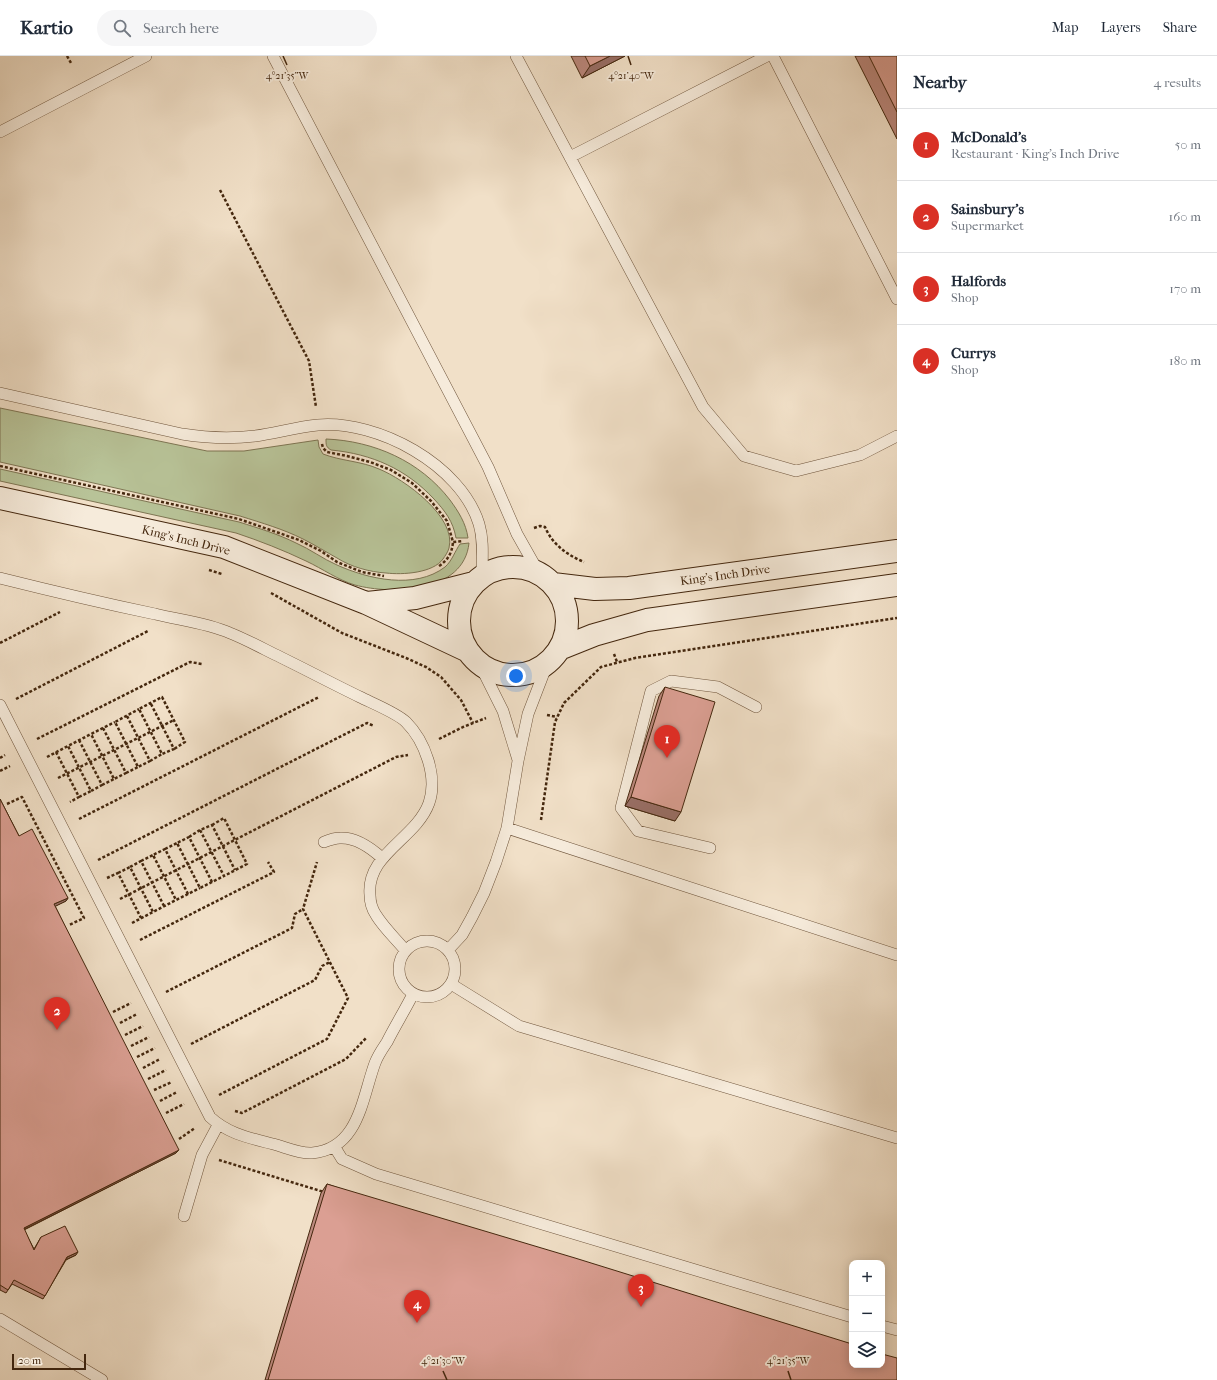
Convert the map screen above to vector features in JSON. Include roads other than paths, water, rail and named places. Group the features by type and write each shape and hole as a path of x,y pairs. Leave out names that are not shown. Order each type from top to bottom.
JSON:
{"street":[{"name":"King's Inch Drive","path":"0,498 224,547 366,603 474,658 497,673 515,675 533,672 554,656 594,635 647,620 897,585"},
{"name":"King's Inch Drive","path":"366,603 415,598 478,579 505,567 522,567 546,578 595,589 629,588 897,551"},
{"path":"546,578 562,598 567,616 566,633 554,656"},
{"path":"474,658 460,635 458,616 463,598 478,579"}],"lane":[{"path":"0,132 146,56"},
{"path":"273,56 488,467 517,534 546,578"},
{"path":"516,56 703,407 744,456 796,471 860,455 897,436"},
{"path":"570,157 768,56"},
{"path":"773,56 897,299"},
{"path":"0,393 182,434 205,437 226,438 255,436 319,425 341,426 376,433 403,444 429,461 455,485 471,505 479,524 483,540 478,579"},
{"path":"0,578 229,632 406,722 415,734 429,761 432,788 429,802 424,814 408,834 382,858 374,870 370,881 371,904 375,914 406,950"},
{"path":"448,950 462,935 484,893 508,828 518,761 528,714 554,656"},
{"path":"474,658 503,711 518,761"},
{"path":"710,848 638,831 621,808 651,691 671,682 718,687 756,707"},
{"path":"0,705 57,820 199,1095 214,1121 231,1132 310,1153 322,1151 334,1146 344,1139 351,1130 365,1097 375,1062 413,994"},
{"path":"508,828 897,955"},
{"path":"324,842 339,837 350,838 373,850 382,858"},
{"path":"423,941 430,941 440,944 448,950 455,965 455,975 451,984 445,991 437,996 427,998 413,994 403,984 400,979 398,969 400,959 406,950 413,944 423,941"},
{"path":"451,984 519,1026 897,1138"},
{"path":"184,1216 202,1155 214,1121"},
{"path":"334,1146 342,1159 376,1174 849,1316"},
{"path":"0,1319 102,1380"},
{"path":"885,1327 897,1330"}],"place":[{"name":"McDonald's","path":"667,758"},
{"name":"Sainsbury's","path":"57,1030"},
{"name":"Halfords","path":"641,1307"},
{"name":"Currys","path":"417,1323"}]}
